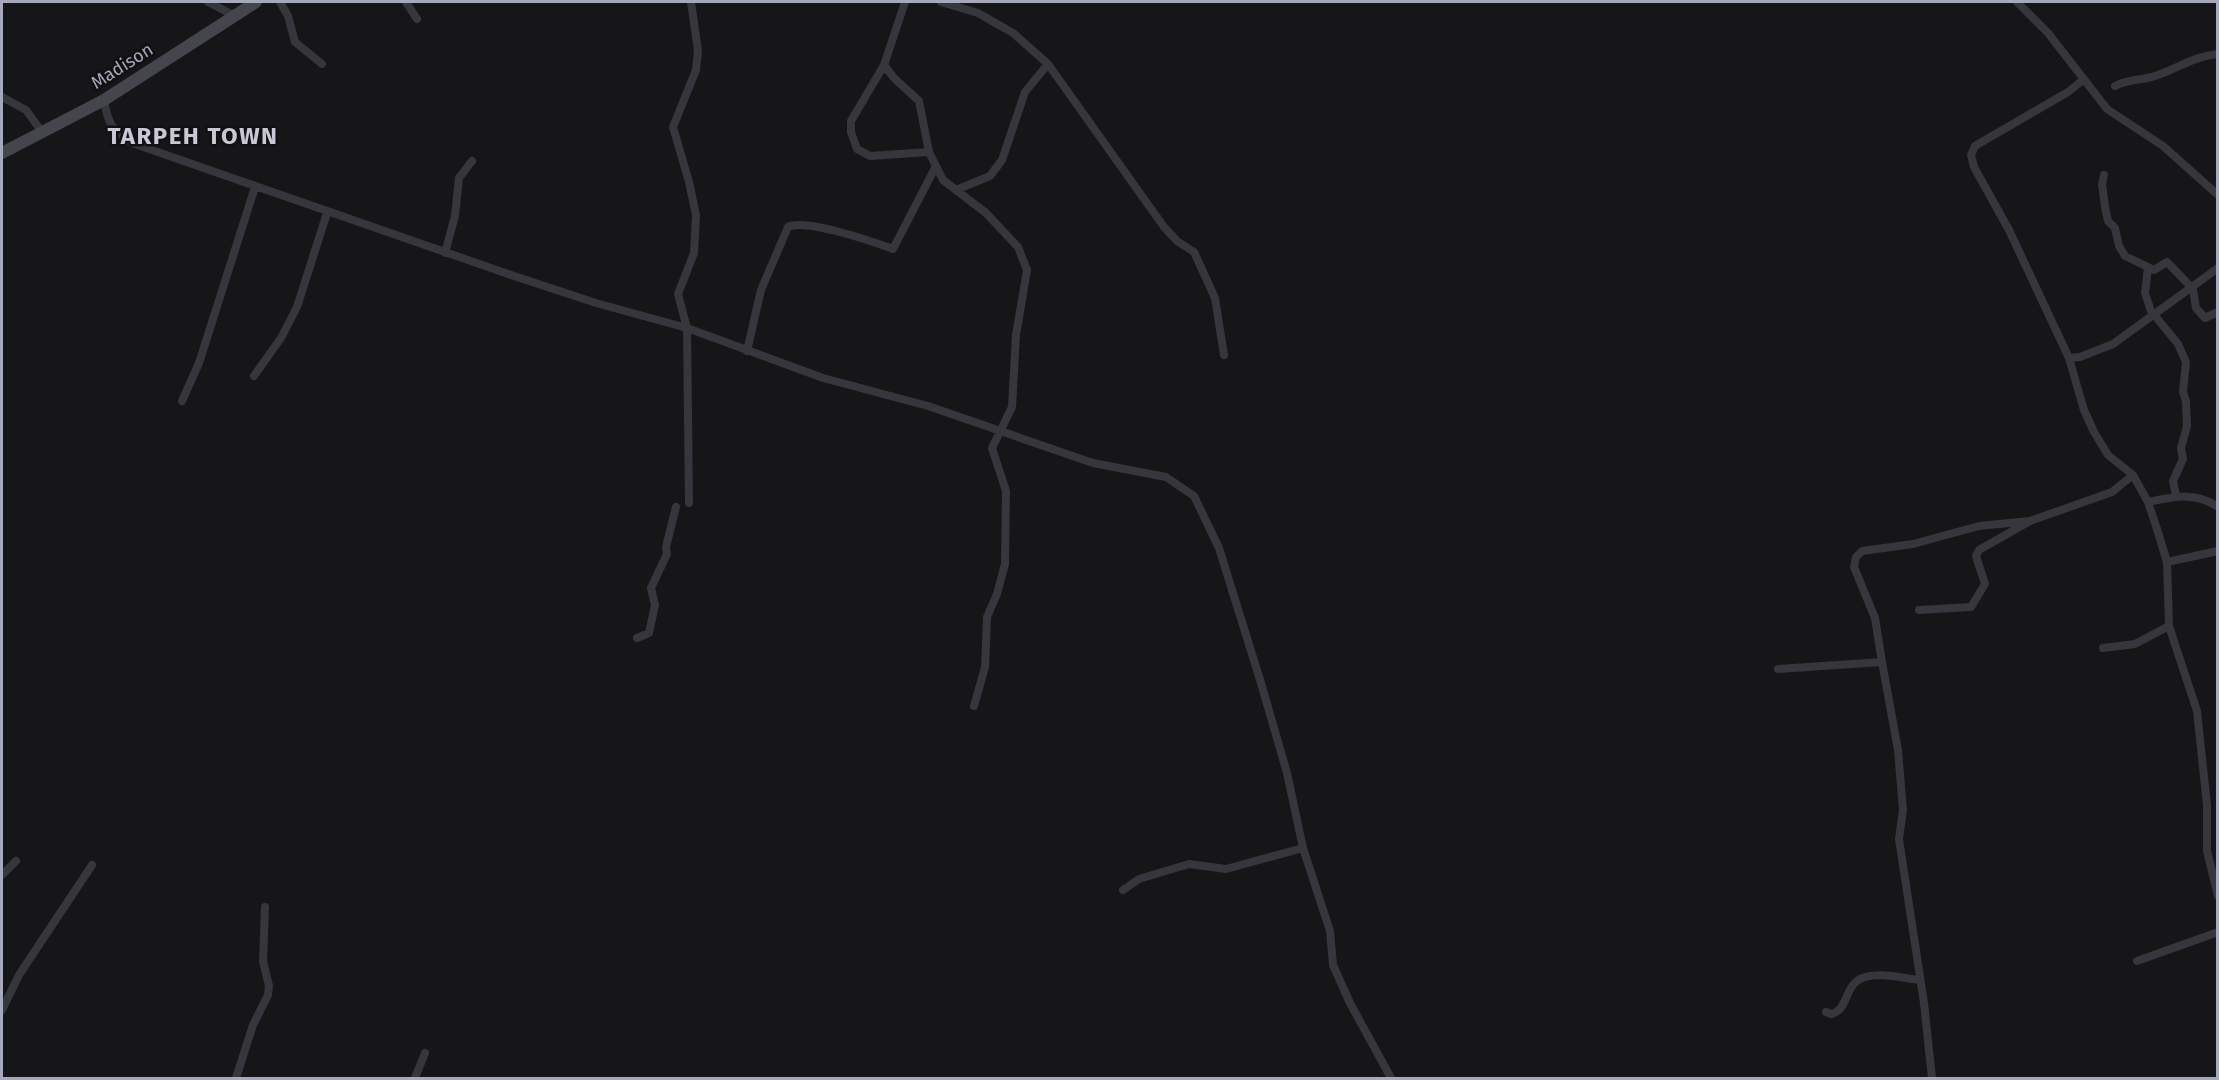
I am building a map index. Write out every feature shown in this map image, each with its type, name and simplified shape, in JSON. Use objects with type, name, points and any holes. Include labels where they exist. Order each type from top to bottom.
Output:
[{"type":"street","points":[[208,2],[233,15]]},
{"type":"street","name":"Madison","points":[[2,153],[104,100],[256,2]]},
{"type":"street","points":[[280,2],[288,16],[295,42],[322,64]]},
{"type":"street","points":[[406,2],[417,20]]},
{"type":"street","points":[[689,503],[687,328],[678,294],[694,253],[696,215],[690,182],[673,127],[696,70],[698,51],[692,2]]},
{"type":"street","points":[[905,2],[884,65],[851,121],[851,132],[857,149],[870,156],[929,152]]},
{"type":"street","points":[[941,2],[978,13],[1013,33],[1048,64],[1164,227],[1177,241],[1194,252],[1215,298],[1224,355]]},
{"type":"street","points":[[2017,2],[2048,33],[2107,109],[2163,147],[2217,195]]},
{"type":"street","points":[[2115,86],[2128,79],[2154,77],[2202,56],[2217,54]]},
{"type":"street","points":[[956,190],[990,176],[1002,160],[1025,92],[1048,64]]},
{"type":"street","points":[[884,65],[894,78],[919,101],[929,152],[943,180],[986,213],[1018,247],[1027,270],[1016,335],[1012,407],[992,448],[1006,491],[1005,564],[998,594],[987,617],[984,667],[974,706]]},
{"type":"street","points":[[2083,80],[2068,92],[1975,146],[1971,155],[1974,167],[2014,240],[2069,358],[2084,410],[2100,444],[2108,455],[2133,475],[2148,502],[2167,562],[2169,626],[2197,711],[2207,805],[2207,851],[2217,896]]},
{"type":"street","points":[[2,97],[26,110],[42,132]]},
{"type":"street","points":[[104,100],[107,119],[113,130],[132,143],[445,253],[596,303],[687,328],[823,378],[928,406],[1093,463],[1166,477],[1194,495],[1219,548],[1262,683],[1287,773],[1303,848],[1330,931],[1333,965],[1350,1003],[1391,1078]]},
{"type":"street","points":[[445,253],[455,216],[459,178],[472,161]]},
{"type":"street","points":[[747,351],[760,290],[788,227],[799,224],[893,249],[936,166]]},
{"type":"street","points":[[2104,175],[2102,184],[2108,221],[2115,228],[2119,246],[2125,256],[2154,270],[2166,262],[2193,289],[2196,308],[2205,318],[2217,312]]},
{"type":"street","points":[[182,401],[199,363],[255,187]]},
{"type":"street","points":[[254,376],[281,338],[297,308],[327,213]]},
{"type":"street","points":[[2148,268],[2145,293],[2153,314],[2178,344],[2186,362],[2183,392],[2186,401],[2187,426],[2181,448],[2183,459],[2173,481],[2176,496]]},
{"type":"street","points":[[2069,358],[2086,355],[2113,344],[2153,314],[2193,289],[2217,268]]},
{"type":"street","points":[[1919,610],[1971,607],[1985,584],[1976,556],[1979,550],[2030,521],[2112,492],[2133,475]]},
{"type":"street","points":[[2148,502],[2176,496],[2206,498],[2217,507]]},
{"type":"street","points":[[637,638],[650,633],[653,624],[655,605],[651,588],[667,554],[666,547],[676,507]]},
{"type":"street","points":[[1932,1078],[1899,839],[1903,810],[1898,750],[1875,618],[1854,567],[1856,557],[1862,551],[1913,544],[1979,526],[2030,521]]},
{"type":"street","points":[[2167,562],[2217,551]]},
{"type":"street","points":[[2103,648],[2135,644],[2169,626]]},
{"type":"street","points":[[1778,669],[1882,662]]},
{"type":"street","points":[[1123,890],[1138,879],[1189,864],[1226,869],[1303,848]]},
{"type":"street","points":[[2,875],[16,861]]},
{"type":"street","points":[[2,1010],[19,975],[93,865]]},
{"type":"street","points":[[236,1078],[253,1025],[268,995],[269,986],[263,961],[265,908]]},
{"type":"street","points":[[2137,961],[2217,932]]},
{"type":"street","points":[[1826,1012],[1831,1014],[1839,1011],[1851,987],[1861,979],[1898,977],[1919,980]]},
{"type":"street","points":[[415,1078],[424,1053]]},
{"type":"district","name":"TARPEH TOWN","points":[[193,136]]}]
